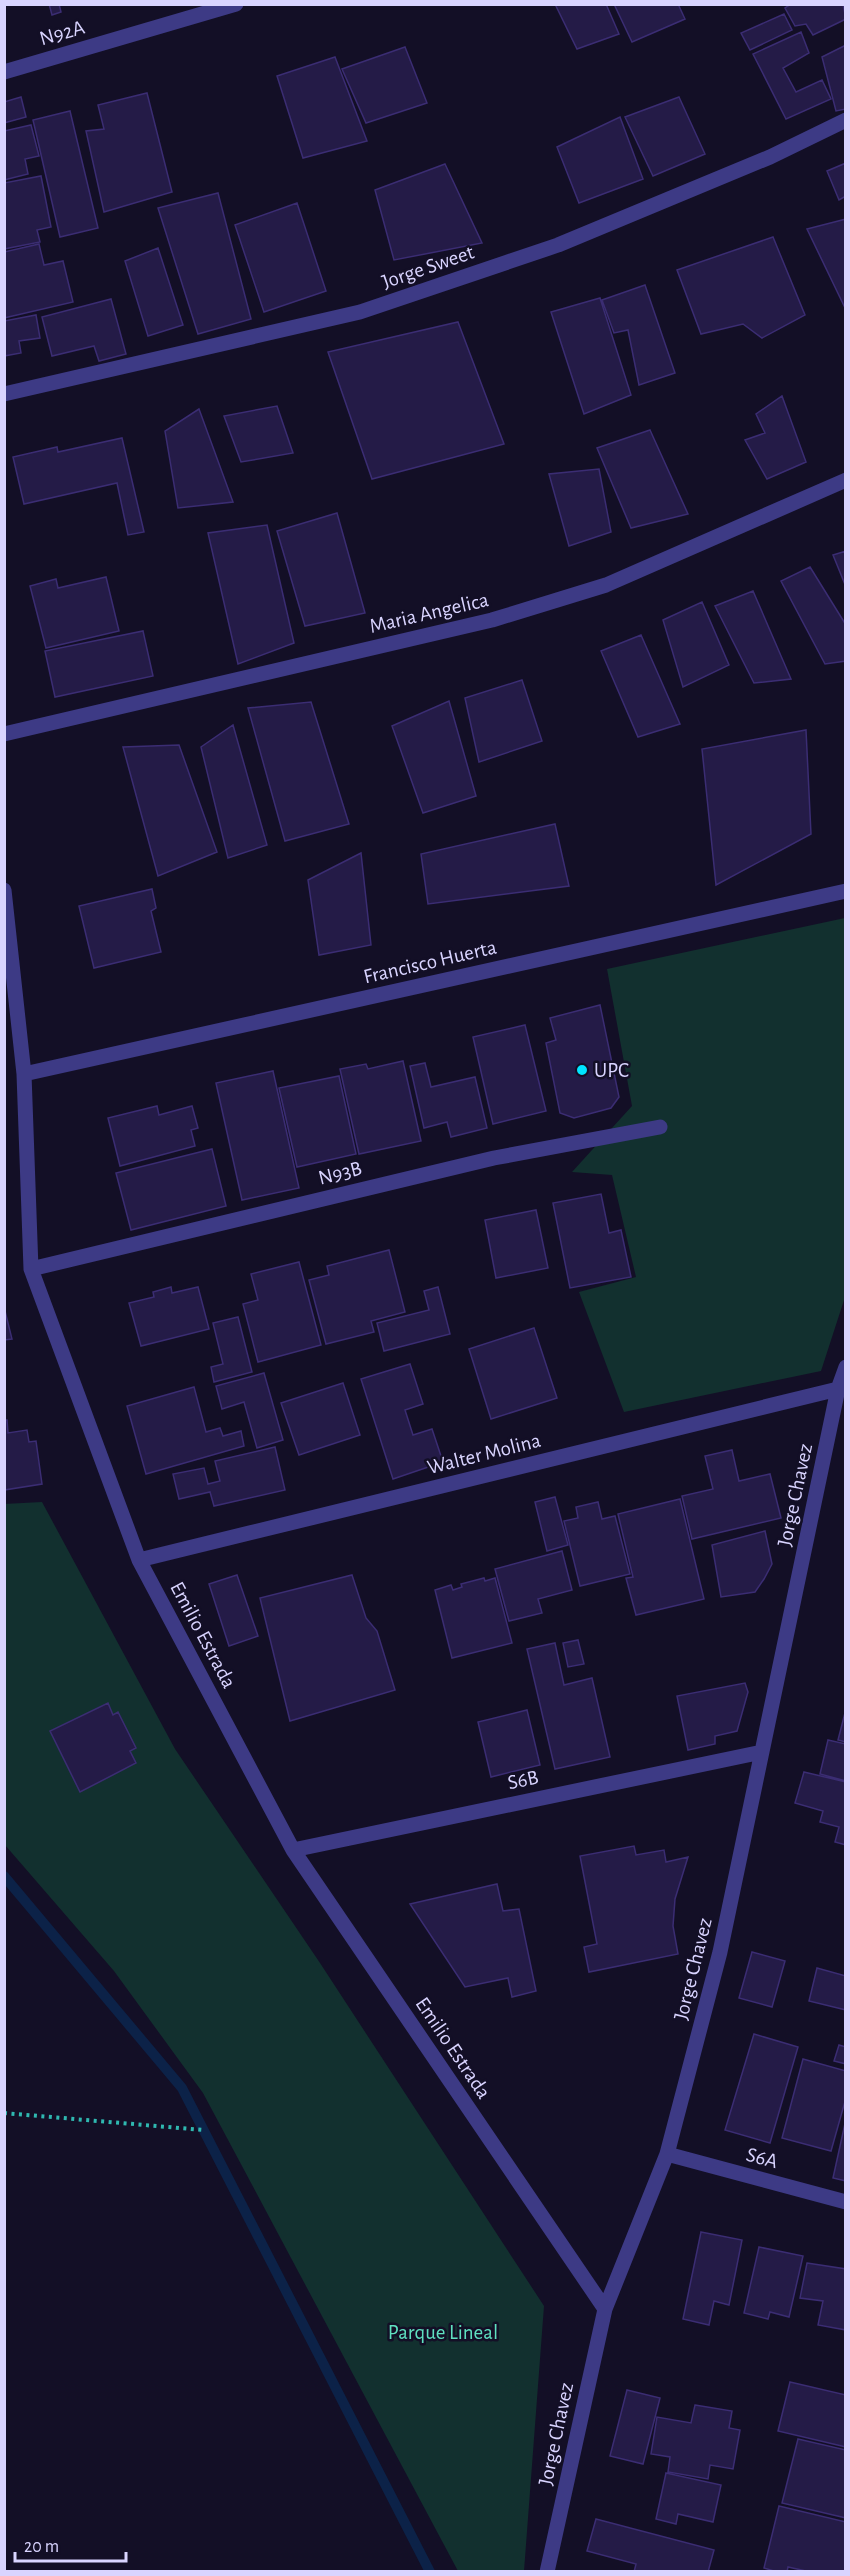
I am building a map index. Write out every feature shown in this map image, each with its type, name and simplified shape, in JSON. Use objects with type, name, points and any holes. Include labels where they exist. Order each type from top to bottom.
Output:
[{"type":"street","name":"N92A","points":[[4,72],[236,4]]},
{"type":"street","name":"Jorge Sweet","points":[[4,394],[360,312],[558,245],[770,158],[846,120]]},
{"type":"street","name":"Maria Angelica","points":[[4,734],[492,620],[606,585],[846,480]]},
{"type":"street","name":"Emilio Estrada","points":[[4,890],[24,1074],[31,1269],[139,1560],[293,1850],[605,2309]]},
{"type":"street","name":"Francisco Huerta","points":[[24,1074],[846,891]]},
{"type":"street","name":"N93B","points":[[31,1269],[494,1158],[660,1127]]},
{"type":"street","name":"Jorge Chavez","points":[[547,2571],[605,2309],[668,2154],[720,1952],[838,1389],[846,1366]]},
{"type":"street","name":"Walter Molina","points":[[139,1560],[838,1389]]},
{"type":"street","name":"S6B","points":[[293,1850],[762,1752]]},
{"type":"street","name":"S6A","points":[[668,2154],[846,2202]]},
{"type":"path","points":[[4,2113],[203,2130]]},
{"type":"green space","points":[[845,918],[845,1297],[821,1371],[624,1412],[579,1292],[636,1277],[612,1175],[572,1172],[632,1106],[607,969]]},
{"type":"green space","name":"Parque Lineal","points":[[42,1502],[175,1749],[320,1963],[544,2306],[524,2571],[458,2571],[203,2093],[114,1971],[5,1845],[4,1504]]},
{"type":"building","points":[[49,4],[59,4],[61,12],[52,15]]},
{"type":"building","points":[[555,4],[606,4],[619,34],[577,49]]},
{"type":"building","points":[[614,4],[678,4],[685,19],[632,42]]},
{"type":"building","points":[[791,4],[843,4],[846,19],[813,35],[806,24],[795,26],[785,8]]},
{"type":"building","points":[[784,14],[792,30],[750,50],[741,33]]},
{"type":"building","points":[[801,32],[809,53],[783,68],[796,92],[822,80],[831,99],[786,119],[753,54]]},
{"type":"building","points":[[846,45],[846,109],[836,111],[822,57]]},
{"type":"building","points":[[405,47],[427,103],[366,123],[342,69]]},
{"type":"building","points":[[335,57],[367,141],[303,158],[277,76]]},
{"type":"building","points":[[147,93],[172,192],[104,212],[86,131],[104,129],[98,105]]},
{"type":"building","points":[[21,97],[26,117],[4,123],[4,102]]},
{"type":"building","points":[[679,97],[705,154],[653,176],[625,117]]},
{"type":"building","points":[[70,111],[98,228],[60,237],[33,120]]},
{"type":"building","points":[[620,117],[643,179],[579,203],[557,147]]},
{"type":"building","points":[[31,125],[39,156],[25,159],[28,174],[4,180],[4,131]]},
{"type":"building","points":[[846,163],[846,196],[839,200],[827,171]]},
{"type":"building","points":[[445,164],[482,243],[394,260],[375,190]]},
{"type":"building","points":[[41,176],[51,227],[37,230],[40,242],[4,249],[4,183]]},
{"type":"building","points":[[218,193],[251,319],[198,334],[158,208]]},
{"type":"building","points":[[297,203],[326,291],[264,312],[235,225]]},
{"type":"building","points":[[846,219],[846,310],[807,229]]},
{"type":"building","points":[[773,237],[805,315],[762,338],[743,324],[701,334],[677,270]]},
{"type":"building","points":[[39,244],[44,265],[63,261],[73,302],[4,318],[4,252]]},
{"type":"building","points":[[158,248],[183,325],[148,336],[125,261]]},
{"type":"building","points":[[645,285],[675,373],[639,385],[628,330],[614,333],[602,300]]},
{"type":"building","points":[[600,298],[631,395],[584,414],[551,312]]},
{"type":"building","points":[[111,299],[126,354],[99,361],[94,346],[52,356],[42,317]]},
{"type":"building","points":[[36,315],[40,338],[19,341],[21,353],[4,356],[4,321]]},
{"type":"building","points":[[458,322],[504,444],[372,479],[328,352]]},
{"type":"building","points":[[782,396],[806,462],[767,479],[745,440],[765,433],[756,414]]},
{"type":"building","points":[[277,406],[293,453],[241,462],[224,416]]},
{"type":"building","points":[[199,409],[233,502],[178,508],[165,431]]},
{"type":"building","points":[[650,430],[688,514],[631,528],[597,448]]},
{"type":"building","points":[[122,438],[144,532],[128,535],[117,483],[24,504],[13,457],[57,447],[58,452]]},
{"type":"building","points":[[599,469],[611,532],[569,546],[549,474]]},
{"type":"building","points":[[337,513],[365,613],[305,626],[277,531]]},
{"type":"building","points":[[267,525],[294,643],[238,664],[208,533]]},
{"type":"building","points":[[846,551],[846,587],[833,555]]},
{"type":"building","points":[[810,567],[846,625],[846,661],[825,664],[781,581]]},
{"type":"building","points":[[106,577],[119,631],[46,648],[30,586],[56,579],[58,588]]},
{"type":"building","points":[[753,591],[791,679],[754,683],[715,606]]},
{"type":"building","points":[[702,602],[729,665],[683,687],[663,620]]},
{"type":"building","points":[[143,631],[153,676],[55,697],[45,651]]},
{"type":"building","points":[[641,635],[680,724],[638,737],[601,651]]},
{"type":"building","points":[[522,680],[542,741],[479,762],[465,698]]},
{"type":"building","points":[[449,701],[476,796],[423,813],[392,726]]},
{"type":"building","points":[[311,702],[349,824],[285,841],[248,708]]},
{"type":"building","points":[[233,725],[267,845],[228,858],[201,747]]},
{"type":"building","points":[[806,730],[811,834],[716,885],[702,749]]},
{"type":"building","points":[[179,745],[217,852],[158,876],[123,747]]},
{"type":"building","points":[[555,824],[569,886],[428,904],[421,854]]},
{"type":"building","points":[[361,853],[371,945],[319,955],[308,880]]},
{"type":"building","points":[[152,889],[156,908],[151,911],[161,952],[94,968],[79,906]]},
{"type":"building","name":"UPC","points":[[600,1005],[619,1097],[611,1108],[574,1118],[560,1113],[546,1043],[556,1040],[550,1018]]},
{"type":"building","points":[[525,1025],[546,1111],[493,1124],[473,1037]]},
{"type":"building","points":[[403,1061],[421,1141],[359,1154],[340,1069],[366,1064],[368,1069]]},
{"type":"building","points":[[425,1063],[431,1087],[475,1077],[487,1128],[451,1137],[447,1122],[424,1128],[410,1066]]},
{"type":"building","points":[[273,1071],[299,1188],[242,1200],[216,1083]]},
{"type":"building","points":[[339,1076],[356,1154],[297,1167],[279,1088]]},
{"type":"building","points":[[157,1106],[159,1115],[192,1106],[198,1128],[191,1130],[195,1146],[120,1166],[108,1118]]},
{"type":"building","points":[[212,1149],[226,1206],[131,1230],[116,1173]]},
{"type":"building","points":[[601,1194],[609,1233],[621,1230],[631,1277],[570,1288],[553,1203]]},
{"type":"building","points":[[536,1210],[548,1268],[496,1278],[485,1220]]},
{"type":"building","points":[[389,1250],[405,1312],[371,1321],[374,1332],[326,1344],[309,1280],[329,1275],[327,1266]]},
{"type":"building","points":[[299,1262],[321,1345],[258,1362],[243,1304],[258,1300],[251,1274]]},
{"type":"building","points":[[171,1287],[172,1293],[198,1287],[209,1329],[141,1346],[129,1303],[154,1297],[153,1292]]},
{"type":"building","points":[[438,1287],[450,1334],[384,1351],[377,1323],[429,1310],[424,1291]]},
{"type":"building","points":[[4,1307],[12,1339],[4,1340]]},
{"type":"building","points":[[238,1317],[252,1372],[214,1382],[211,1367],[223,1364],[213,1323]]},
{"type":"building","points":[[534,1328],[557,1398],[491,1419],[469,1349]]},
{"type":"building","points":[[410,1364],[423,1404],[405,1410],[413,1435],[432,1429],[443,1462],[393,1479],[361,1379]]},
{"type":"building","points":[[264,1373],[283,1440],[257,1448],[244,1402],[222,1409],[216,1386]]},
{"type":"building","points":[[343,1383],[360,1435],[299,1455],[281,1403]]},
{"type":"building","points":[[194,1387],[206,1432],[220,1428],[223,1436],[241,1431],[244,1446],[146,1474],[127,1406]]},
{"type":"building","points":[[4,1420],[7,1420],[8,1433],[27,1430],[29,1442],[36,1441],[42,1484],[4,1490]]},
{"type":"building","points":[[275,1447],[285,1490],[214,1506],[210,1492],[179,1499],[173,1474],[204,1468],[208,1484],[220,1481],[215,1461]]},
{"type":"building","points":[[732,1450],[739,1481],[770,1474],[781,1518],[692,1539],[682,1496],[713,1489],[705,1456]]},
{"type":"building","points":[[555,1497],[568,1545],[547,1551],[535,1502]]},
{"type":"building","points":[[680,1499],[704,1599],[636,1615],[626,1578],[633,1577],[618,1514]]},
{"type":"building","points":[[598,1502],[602,1519],[615,1516],[630,1574],[580,1586],[564,1521],[578,1518],[576,1507]]},
{"type":"building","points":[[765,1531],[772,1564],[764,1579],[755,1592],[721,1597],[712,1545]]},
{"type":"building","points":[[562,1551],[572,1590],[538,1599],[542,1613],[509,1621],[495,1569]]},
{"type":"building","points":[[237,1575],[258,1636],[229,1646],[209,1584]]},
{"type":"building","points":[[352,1575],[366,1618],[377,1631],[395,1690],[290,1721],[260,1598]]},
{"type":"building","points":[[484,1578],[485,1581],[495,1578],[512,1643],[452,1658],[435,1590],[451,1585],[453,1590],[462,1587],[461,1584]]},
{"type":"building","points":[[578,1640],[584,1664],[568,1667],[563,1643]]},
{"type":"building","points":[[555,1643],[564,1685],[592,1678],[610,1757],[555,1769],[527,1649]]},
{"type":"building","points":[[745,1683],[748,1692],[737,1731],[715,1736],[715,1744],[688,1750],[677,1696]]},
{"type":"building","points":[[108,1703],[113,1715],[118,1712],[136,1748],[130,1751],[136,1763],[80,1792],[50,1731]]},
{"type":"building","points":[[846,1709],[846,1742],[838,1740]]},
{"type":"building","points":[[527,1710],[540,1765],[491,1777],[478,1722]]},
{"type":"building","points":[[828,1740],[846,1744],[846,1781],[820,1774]]},
{"type":"building","points":[[804,1772],[846,1782],[846,1845],[835,1842],[839,1827],[820,1822],[823,1811],[795,1803]]},
{"type":"building","points":[[634,1846],[636,1855],[664,1850],[666,1862],[688,1857],[675,1899],[673,1926],[678,1954],[589,1972],[584,1947],[597,1944],[580,1856]]},
{"type":"building","points":[[497,1884],[503,1911],[519,1909],[536,1991],[512,1997],[508,1978],[465,1987],[410,1904]]},
{"type":"building","points":[[752,1952],[785,1961],[772,2007],[739,1998]]},
{"type":"building","points":[[817,1968],[846,1976],[846,2010],[809,2001]]},
{"type":"building","points":[[754,2034],[798,2047],[770,2143],[725,2130]]},
{"type":"building","points":[[839,2045],[846,2047],[846,2064],[834,2061]]},
{"type":"building","points":[[803,2059],[846,2071],[846,2098],[831,2151],[782,2138]]},
{"type":"building","points":[[846,2119],[846,2181],[833,2178]]},
{"type":"building","points":[[701,2232],[742,2240],[729,2305],[714,2301],[709,2325],[683,2319]]},
{"type":"building","points":[[759,2247],[803,2256],[789,2317],[770,2312],[768,2319],[744,2313]]},
{"type":"building","points":[[807,2263],[846,2269],[846,2330],[818,2325],[823,2301],[800,2298]]},
{"type":"building","points":[[790,2382],[846,2395],[846,2447],[778,2431]]},
{"type":"building","points":[[627,2390],[660,2398],[643,2464],[610,2456]]},
{"type":"building","points":[[695,2405],[732,2411],[729,2428],[740,2430],[733,2469],[710,2465],[708,2479],[668,2472],[670,2457],[651,2454],[657,2417],[691,2423]]},
{"type":"building","points":[[798,2439],[846,2450],[846,2518],[782,2503]]},
{"type":"building","points":[[666,2473],[721,2485],[713,2522],[678,2514],[676,2524],[656,2519]]},
{"type":"building","points":[[779,2506],[846,2522],[846,2572],[810,2572],[788,2567],[787,2572],[777,2572],[764,2568]]},
{"type":"building","points":[[596,2519],[714,2550],[708,2572],[634,2572],[636,2564],[587,2551]]},
{"type":"waterway","points":[[4,1876],[182,2088],[430,2572]]},
{"type":"place","name":"UPC","points":[[582,1070]]}]
